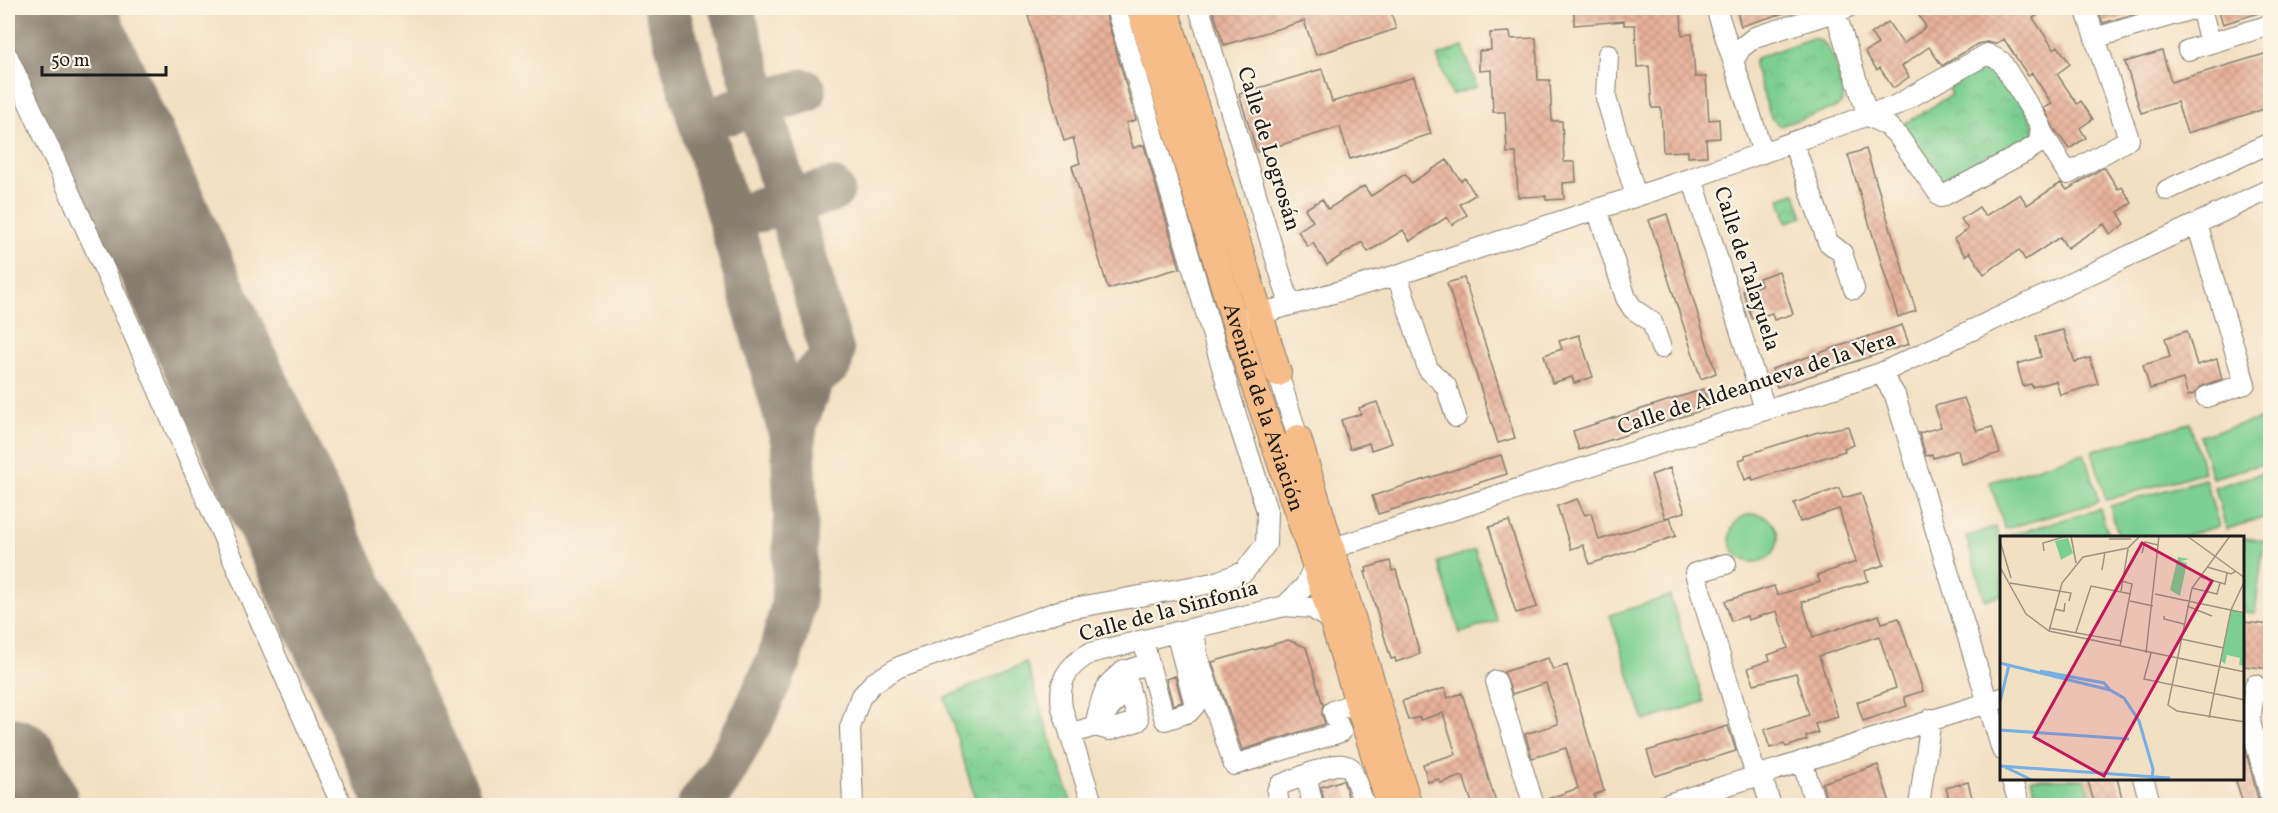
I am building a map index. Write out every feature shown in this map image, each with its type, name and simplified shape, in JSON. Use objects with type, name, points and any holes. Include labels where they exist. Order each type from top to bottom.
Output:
[{"type":"main road","name":"Avenida de la Aviación","points":[[1140,8],[1234,321],[1322,556],[1409,806]]},
{"type":"main road","name":"Avenida de la Aviación","points":[[1165,8],[1278,373]]},
{"type":"main road","name":"Avenida de la Aviación","points":[[1298,438],[1333,622],[1390,806]]},
{"type":"street","points":[[854,806],[850,728],[860,698],[873,683],[899,667],[1062,610],[1213,583],[1244,572],[1256,561],[1266,544],[1267,511],[1240,428],[1116,8]]},
{"type":"street","name":"Calle de Logrosán","points":[[1199,8],[1290,305]]},
{"type":"street","points":[[1716,8],[1763,153]]},
{"type":"street","points":[[1234,321],[1397,275],[1692,178],[1871,116],[1893,107],[1986,54],[2001,61],[2039,120],[2042,132],[2068,174],[2129,139],[2085,8]]},
{"type":"street","points":[[2095,38],[2196,8]]},
{"type":"street","points":[[2201,8],[2211,43]]},
{"type":"street","points":[[1733,61],[1741,48],[1755,37],[1841,9],[1865,107],[1871,116],[1888,126],[1898,136],[1941,197],[2027,151],[2039,142],[2042,132]]},
{"type":"street","points":[[2188,50],[2271,25]]},
{"type":"street","points":[[1608,54],[1606,98],[1636,196]]},
{"type":"street","points":[[8,57],[127,319],[342,806]]},
{"type":"street","points":[[1871,116],[1905,116],[1946,89]]},
{"type":"street","points":[[1871,116],[1897,130],[1940,189],[1951,185],[1989,162]]},
{"type":"street","points":[[1793,142],[1828,242],[1842,253],[1854,289]]},
{"type":"street","points":[[2167,190],[2271,143]]},
{"type":"street","name":"Calle de Talayuela","points":[[1692,178],[1765,408]]},
{"type":"street","name":"Calle de Aldeanueva de la Vera","points":[[1322,556],[1765,408],[1881,374],[2271,189]]},
{"type":"street","points":[[1597,209],[1626,298],[1633,309],[1652,322],[1661,348]]},
{"type":"street","points":[[2198,224],[2245,384],[2206,397]]},
{"type":"street","points":[[1397,275],[1428,369],[1446,386],[1456,417]]},
{"type":"street","name":"Avenida de la Aviación","points":[[1278,373],[1298,438]]},
{"type":"street","points":[[1881,374],[1895,395],[1994,700],[2000,738]]},
{"type":"street","name":"Calle de la Sinfonía","points":[[1285,606],[1305,586],[1322,556]]},
{"type":"street","points":[[1726,564],[1695,573],[1771,806]]},
{"type":"street","name":"Calle de la Sinfonía","points":[[1093,806],[1062,708],[1060,691],[1063,676],[1075,662],[1090,653],[1285,606],[1312,608],[1333,622]]},
{"type":"street","points":[[1143,640],[1165,720],[1189,712],[1196,705],[1191,689],[1185,630]]},
{"type":"street","points":[[1185,630],[1197,654],[1234,765],[1341,732],[1334,711],[1358,702]]},
{"type":"street","points":[[1095,726],[1101,698],[1112,679],[1126,678],[1149,664]]},
{"type":"street","points":[[1070,734],[1095,726],[1110,730],[1138,721],[1126,678]]},
{"type":"street","points":[[1496,681],[1534,806]]},
{"type":"street","points":[[2256,685],[2250,722],[2271,795]]},
{"type":"street","points":[[1159,699],[1191,689]]},
{"type":"street","points":[[1662,806],[1994,700]]},
{"type":"street","points":[[1919,806],[1931,719]]},
{"type":"street","points":[[1802,761],[1816,806]]},
{"type":"street","points":[[1279,806],[1277,791],[1280,785],[1340,764],[1352,768],[1365,806]]},
{"type":"street","points":[[1313,806],[1306,783],[1315,771]]},
{"type":"street","points":[[2012,780],[2020,806]]},
{"type":"street","points":[[2144,780],[2151,806]]},
{"type":"green space","points":[[1812,38],[1820,40],[1831,52],[1843,101],[1837,107],[1780,126],[1771,118],[1754,65],[1756,58]]},
{"type":"green space","points":[[1463,47],[1477,87],[1451,95],[1437,56]]},
{"type":"green space","points":[[1985,59],[1996,63],[2034,124],[2034,139],[1996,162],[1991,153],[1939,184],[1904,124],[1951,95],[1946,85]]},
{"type":"green space","points":[[1795,193],[1803,217],[1787,222],[1780,198]]},
{"type":"green space","points":[[2270,416],[2270,462],[2212,478],[2200,436]]},
{"type":"green space","points":[[2190,423],[2204,472],[2106,500],[2092,451]]},
{"type":"green space","points":[[2084,453],[2099,502],[2005,529],[1990,482]]},
{"type":"green space","points":[[2270,471],[2270,516],[2226,529],[2215,487]]},
{"type":"green space","points":[[2205,479],[2219,526],[2184,536],[2119,536],[2110,506]]},
{"type":"green space","points":[[2100,509],[2109,536],[2006,536]]},
{"type":"green space","points":[[1754,514],[1771,521],[1778,538],[1771,555],[1754,562],[1737,555],[1730,538],[1737,521]]},
{"type":"green space","points":[[1996,527],[2000,540],[2000,596],[1985,600],[1966,537]]},
{"type":"green space","points":[[2245,538],[2264,541],[2255,613],[2245,612]]},
{"type":"green space","points":[[1475,550],[1497,621],[1460,633],[1438,562]]},
{"type":"green space","points":[[1670,596],[1704,702],[1644,721],[1610,615]]},
{"type":"green space","points":[[1026,662],[1072,805],[977,805],[945,698]]},
{"type":"green space","points":[[2031,780],[2085,780],[2094,805],[2039,805]]},
{"type":"building","points":[[1054,8],[1104,8],[1136,120],[1126,123],[1133,148],[1144,145],[1180,268],[1108,289],[1072,166],[1080,163],[1073,138],[1064,141],[1028,15]]},
{"type":"building","points":[[1212,8],[1248,8],[1250,12],[1263,8],[1390,8],[1396,29],[1316,55],[1304,21],[1224,45]]},
{"type":"building","points":[[1574,8],[1681,8],[1682,35],[1692,34],[1695,77],[1706,77],[1709,120],[1719,119],[1720,138],[1706,139],[1707,156],[1688,157],[1688,151],[1663,152],[1661,108],[1652,108],[1649,66],[1637,67],[1635,25],[1624,25],[1624,21],[1574,25]]},
{"type":"building","points":[[1736,8],[1790,8],[1791,11],[1741,26]]},
{"type":"building","points":[[1927,8],[2050,8],[2033,18],[2054,49],[2058,46],[2070,64],[2057,74],[2077,104],[2081,101],[2093,119],[2080,128],[2086,138],[2069,149],[2053,127],[2044,108],[2052,104],[2032,73],[2028,76],[2004,39],[1995,44],[1987,42],[1977,44],[1942,66],[1929,47],[1902,66],[1909,77],[1893,88],[1880,68],[1877,70],[1865,52],[1878,44],[1871,34],[1888,22],[1903,44],[1926,27],[1918,14]]},
{"type":"building","points":[[2097,8],[2154,8],[2103,23]]},
{"type":"building","points":[[2218,8],[2265,8],[2265,11],[2223,24]]},
{"type":"building","points":[[1510,32],[1511,39],[1536,38],[1538,80],[1550,80],[1552,121],[1562,121],[1564,162],[1575,162],[1576,182],[1563,183],[1564,199],[1546,200],[1546,196],[1518,197],[1516,153],[1507,153],[1505,112],[1493,112],[1491,70],[1479,71],[1479,51],[1491,50],[1490,33]]},
{"type":"building","points":[[2162,51],[2171,82],[2271,52],[2271,107],[2187,133],[2177,102],[2141,113],[2125,62]]},
{"type":"building","points":[[1322,69],[1332,102],[1414,77],[1431,134],[1350,159],[1340,127],[1257,152],[1239,94]]},
{"type":"building","points":[[1866,149],[1916,311],[1898,317],[1848,155]]},
{"type":"building","points":[[1447,160],[1461,181],[1465,178],[1475,195],[1460,204],[1467,215],[1452,225],[1447,217],[1410,241],[1403,230],[1368,252],[1362,242],[1327,265],[1313,243],[1308,247],[1298,231],[1313,221],[1305,209],[1322,199],[1328,209],[1364,186],[1371,196],[1405,174],[1411,183]]},
{"type":"building","points":[[2104,167],[2118,189],[2122,187],[2132,203],[2118,212],[2125,224],[2110,234],[2104,224],[2067,248],[2060,237],[2025,260],[2019,250],[1984,274],[1970,252],[1965,256],[1954,239],[1968,229],[1961,219],[1979,207],[1985,216],[2020,194],[2027,205],[2061,183],[2067,190]]},
{"type":"building","points":[[1667,214],[1716,373],[1701,379],[1649,220]]},
{"type":"building","points":[[1779,271],[1793,314],[1774,320],[1772,313],[1752,319],[1743,291],[1761,285],[1759,278]]},
{"type":"building","points":[[1464,278],[1515,438],[1498,443],[1447,283]]},
{"type":"building","points":[[1902,325],[1909,344],[1777,387],[1772,369]]},
{"type":"building","points":[[2063,330],[2075,362],[2090,358],[2098,384],[2060,395],[2056,381],[2032,387],[2031,384],[2023,386],[2017,364],[2041,357],[2036,337]]},
{"type":"building","points":[[2187,331],[2197,365],[2217,359],[2222,379],[2202,386],[2194,394],[2188,396],[2183,379],[2150,389],[2143,365],[2170,357],[2165,338]]},
{"type":"building","points":[[1579,335],[1593,377],[1574,383],[1572,377],[1552,383],[1544,355],[1562,349],[1559,341]]},
{"type":"building","points":[[1704,389],[1709,408],[1579,450],[1573,431]]},
{"type":"building","points":[[1964,398],[1977,431],[1992,427],[2000,453],[1961,464],[1958,450],[1933,458],[1932,454],[1926,456],[1919,433],[1941,427],[1935,406]]},
{"type":"building","points":[[1377,402],[1392,443],[1371,450],[1369,443],[1350,449],[1341,420],[1361,414],[1359,408]]},
{"type":"building","points":[[1848,426],[1854,445],[1844,448],[1845,451],[1753,480],[1752,477],[1745,480],[1739,460],[1745,458],[1745,455],[1818,432]]},
{"type":"building","points":[[1501,455],[1507,474],[1378,514],[1372,496]]},
{"type":"building","points":[[1670,468],[1685,512],[1665,518],[1651,475]]},
{"type":"building","points":[[1839,488],[1843,498],[1861,493],[1884,565],[1865,571],[1868,581],[1802,602],[1813,637],[1879,615],[1882,623],[1899,618],[1923,691],[1904,697],[1907,706],[1863,721],[1857,702],[1896,688],[1879,636],[1819,656],[1838,717],[1815,724],[1818,733],[1806,736],[1807,740],[1786,747],[1784,744],[1770,748],[1764,730],[1809,715],[1796,673],[1754,684],[1748,668],[1770,660],[1768,655],[1788,648],[1777,611],[1748,620],[1747,616],[1731,621],[1725,601],[1774,586],[1777,595],[1820,582],[1817,575],[1856,562],[1839,509],[1800,522],[1794,503]]},
{"type":"building","points":[[1577,499],[1585,515],[1591,513],[1599,540],[1670,517],[1676,536],[1590,564],[1583,545],[1571,549],[1557,506]]},
{"type":"building","points":[[1509,521],[1537,607],[1516,613],[1489,527]]},
{"type":"building","points":[[1390,561],[1392,571],[1396,570],[1420,654],[1396,662],[1395,658],[1391,659],[1365,572],[1367,572],[1366,568]]},
{"type":"building","points":[[2245,622],[2271,625],[2271,669],[2245,666]]},
{"type":"building","points":[[1288,640],[1306,647],[1323,705],[1322,715],[1325,724],[1242,750],[1212,662]]},
{"type":"building","points":[[1548,658],[1553,670],[1567,665],[1604,791],[1594,795],[1596,806],[1546,806],[1545,800],[1578,788],[1566,748],[1532,758],[1525,734],[1558,724],[1546,683],[1512,694],[1504,672]]},
{"type":"building","points":[[1175,676],[1182,702],[1173,705],[1166,679]]},
{"type":"building","points":[[1445,688],[1448,698],[1462,693],[1497,806],[1473,806],[1463,776],[1440,783],[1439,779],[1428,782],[1423,764],[1456,754],[1443,713],[1420,720],[1420,717],[1408,720],[1402,701]]},
{"type":"building","points":[[1728,726],[1736,751],[1655,776],[1647,751]]},
{"type":"building","points":[[2245,748],[2258,798],[2265,806],[2244,806],[2236,780],[2245,780]]},
{"type":"building","points":[[1878,765],[1891,806],[1828,806],[1822,783]]},
{"type":"building","points":[[1343,780],[1351,806],[1325,806],[1321,787]]},
{"type":"building","points":[[2088,780],[2118,780],[2124,806],[2095,806]]},
{"type":"building","points":[[1968,782],[1974,806],[1951,806],[1946,788]]},
{"type":"taxiway","points":[[666,8],[730,219],[793,441]]},
{"type":"taxiway","points":[[699,806],[720,777],[754,715],[779,660],[793,605],[796,521],[793,441],[796,421],[812,378],[830,363],[832,352],[731,8]]},
{"type":"taxiway","points":[[731,112],[804,91]]},
{"type":"taxiway","points":[[759,210],[832,190]]},
{"type":"runway","points":[[56,8],[426,806]]},
{"type":"runway","points":[[8,773],[23,806]]}]
